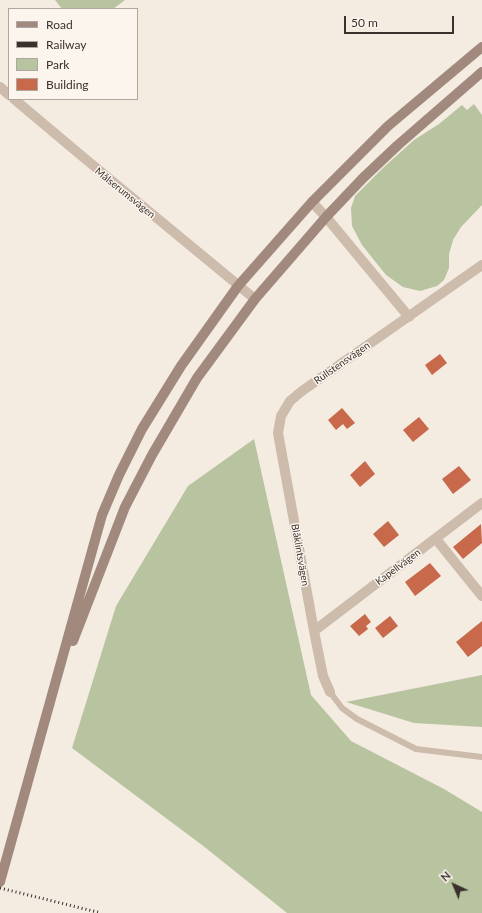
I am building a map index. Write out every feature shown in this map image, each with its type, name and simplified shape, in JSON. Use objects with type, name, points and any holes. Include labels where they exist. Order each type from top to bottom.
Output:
[{"type":"main road","points":[[0,882],[102,515],[119,475],[142,429],[181,366],[238,286],[312,202],[388,126],[482,47]]},
{"type":"main road","points":[[53,693],[125,507],[152,455],[198,378],[255,299],[326,217],[363,178],[398,145],[482,72]]},
{"type":"street","points":[[0,87],[8,94]]},
{"type":"street","name":"Målserumsvägen","points":[[15,100],[255,299]]},
{"type":"street","points":[[312,202],[409,317]]},
{"type":"street","name":"Rullstensvägen","points":[[281,416],[290,401],[302,391],[409,317],[479,271]]},
{"type":"street","name":"Blåklintsvägen","points":[[281,416],[278,433],[323,676],[330,692]]},
{"type":"street","name":"Kapellvägen","points":[[314,631],[482,503]]},
{"type":"street","points":[[436,539],[482,596]]},
{"type":"lane","points":[[330,692],[342,708],[358,719],[416,749],[482,758]]},
{"type":"green space","points":[[55,0],[125,0],[114,8],[61,8]]},
{"type":"green space","points":[[474,104],[482,115],[482,205],[461,227],[453,240],[449,254],[449,268],[444,280],[437,286],[420,291],[403,287],[386,275],[362,245],[352,226],[351,208],[355,196],[414,140],[439,124],[462,105],[467,110]]},
{"type":"green space","points":[[254,439],[311,695],[351,741],[444,789],[482,812],[482,913],[287,913],[202,845],[72,748],[116,606],[188,486]]},
{"type":"green space","points":[[482,675],[482,727],[414,723],[346,702]]},
{"type":"building","points":[[440,354],[447,363],[432,375],[425,365]]},
{"type":"building","points":[[342,408],[355,423],[347,429],[343,424],[336,430],[328,420]]},
{"type":"building","points":[[419,417],[429,429],[413,442],[403,430]]},
{"type":"building","points":[[365,461],[375,474],[360,487],[350,475]]},
{"type":"building","points":[[459,466],[471,480],[453,494],[442,479]]},
{"type":"building","points":[[388,521],[399,535],[384,547],[373,534]]},
{"type":"building","points":[[481,524],[482,543],[463,559],[453,547]]},
{"type":"building","points":[[430,563],[441,576],[415,596],[405,582]]},
{"type":"building","points":[[365,614],[371,622],[366,626],[368,629],[359,636],[350,626]]},
{"type":"building","points":[[390,616],[398,626],[383,638],[375,628]]},
{"type":"building","points":[[482,621],[482,646],[468,657],[456,642]]},
{"type":"railway","points":[[0,888],[101,913]]}]
